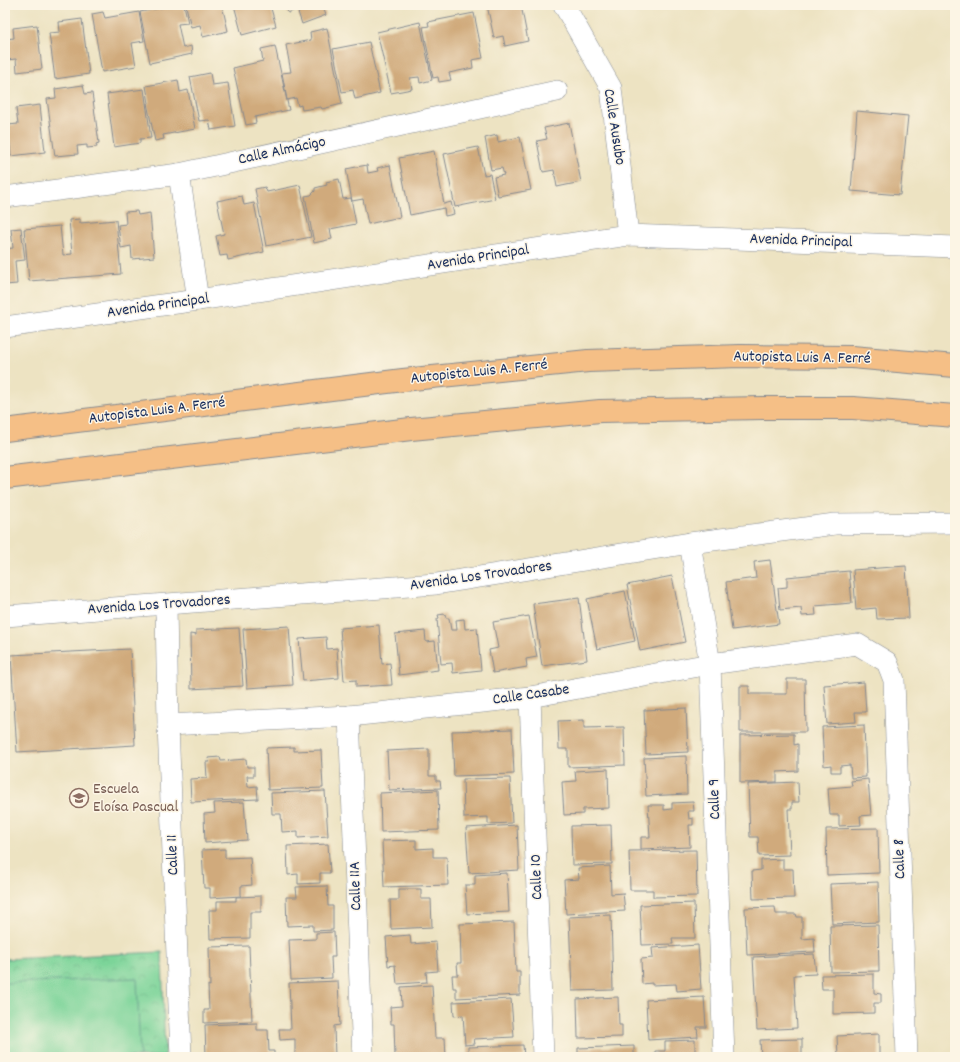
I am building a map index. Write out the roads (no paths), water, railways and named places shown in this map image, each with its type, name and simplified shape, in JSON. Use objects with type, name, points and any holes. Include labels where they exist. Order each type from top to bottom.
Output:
[{"type":"highway","name":"Autopista Luis A. Ferré","points":[[5,430],[411,379],[588,361],[740,356],[852,357],[955,366]]},
{"type":"highway","points":[[5,478],[411,429],[592,412],[764,408],[853,408],[955,416]]},
{"type":"street","name":"Calle Ausubo","points":[[564,5],[611,88],[628,235]]},
{"type":"street","name":"Calle Almácigo","points":[[5,197],[179,174],[557,91]]},
{"type":"street","points":[[179,174],[198,300]]},
{"type":"street","name":"Avenida Principal","points":[[5,327],[198,300],[628,235],[955,247]]},
{"type":"street","name":"Avenida Los Trovadores","points":[[5,616],[436,584],[690,543],[835,524],[955,523]]},
{"type":"street","name":"Calle 9","points":[[690,543],[710,664],[724,1057]]},
{"type":"street","name":"Calle 11","points":[[166,605],[168,725],[181,1057]]},
{"type":"street","name":"Calle Casabe","points":[[168,725],[349,716],[530,697],[710,664],[857,644],[887,662]]},
{"type":"street","name":"Calle 8","points":[[887,662],[894,680],[907,1057]]},
{"type":"street","name":"Calle 10","points":[[530,697],[543,1057]]},
{"type":"street","name":"Calle 11A","points":[[349,716],[363,1057]]},
{"type":"place","name":"Escuela Eloísa Pascual","points":[[79,798]]}]
